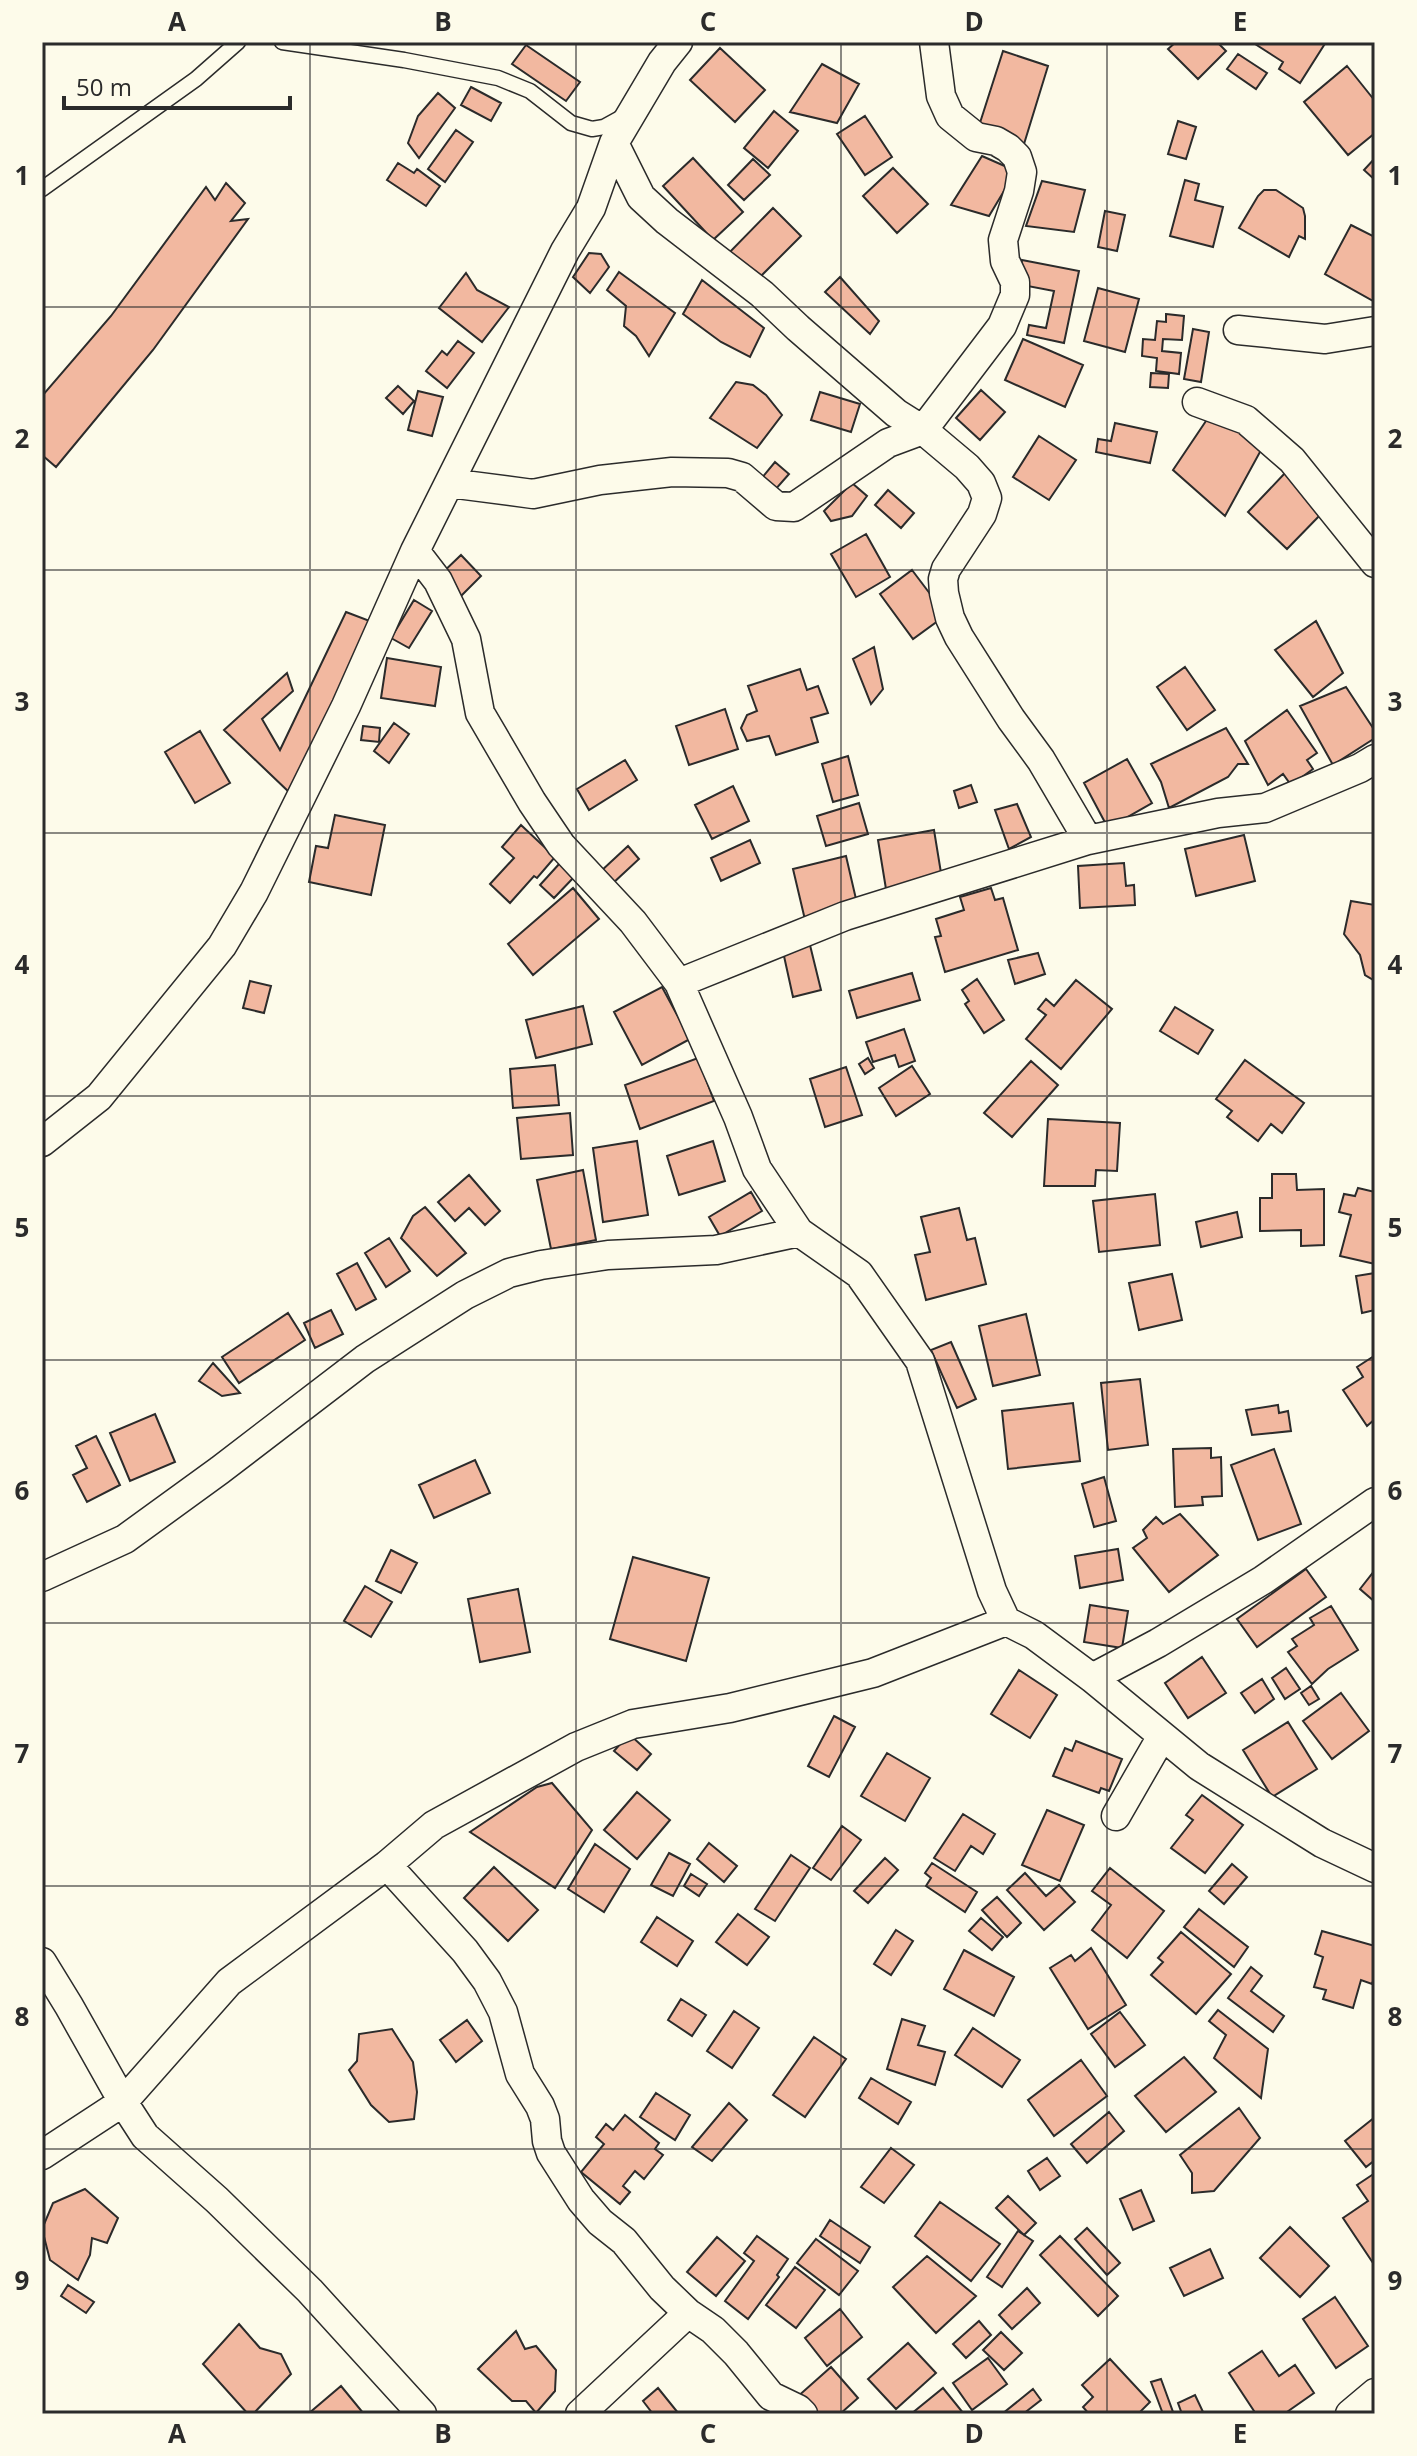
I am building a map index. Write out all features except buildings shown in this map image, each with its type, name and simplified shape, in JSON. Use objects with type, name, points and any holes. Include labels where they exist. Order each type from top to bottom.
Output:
[{"type":"street","points":[[42,1142],[99,1097],[222,946],[254,892],[346,706],[415,551],[565,251],[591,208],[614,143],[662,62],[678,42]]},
{"type":"street","points":[[449,483],[533,494],[600,480],[672,472],[728,473],[742,477],[776,506],[794,507],[888,443],[923,430],[1002,326],[1015,295],[1015,282],[1005,261],[1003,240],[1022,172],[1017,157],[1008,148],[996,141],[976,137],[950,116],[941,96],[934,42]]},
{"type":"street","points":[[614,143],[641,197],[667,221],[762,294],[896,413],[923,430],[967,467],[981,483],[987,498],[982,514],[946,569],[943,579],[950,618],[1088,840]]},
{"type":"street","points":[[1238,330],[1325,339],[1375,331]]},
{"type":"street","points":[[1197,402],[1246,420],[1292,460],[1375,563]]},
{"type":"street","points":[[415,551],[438,581],[455,613],[466,639],[480,713],[532,802],[561,845],[633,922],[679,983],[738,1117],[757,1169],[799,1232],[859,1274],[920,1361],[992,1591],[1006,1621],[1034,1635],[1092,1678],[1225,1784],[1322,1843],[1372,1863]]},
{"type":"street","points":[[679,983],[845,916],[1088,840],[1218,813],[1265,808],[1375,759]]},
{"type":"street","points":[[42,1577],[125,1539],[365,1359],[465,1295],[509,1273],[608,1255],[716,1250],[799,1232]]},
{"type":"street","points":[[1092,1678],[1158,1643],[1263,1580],[1375,1502]]},
{"type":"street","points":[[42,2155],[123,2102],[229,1982],[387,1865],[434,1825],[576,1747],[633,1724],[730,1708],[873,1673],[1006,1621]]},
{"type":"street","points":[[1116,1816],[1162,1736]]},
{"type":"street","points":[[387,1865],[465,1951],[487,1981],[503,2012],[520,2074],[545,2119],[551,2153],[581,2200],[600,2222],[624,2241],[662,2288],[736,2353],[771,2396],[803,2414]]},
{"type":"street","points":[[42,1962],[145,2136],[300,2280],[422,2414]]},
{"type":"street","points":[[580,2414],[688,2313]]},
{"type":"street","points":[[1350,2414],[1375,2393]]},
{"type":"lane","points":[[42,189],[196,79],[238,42]]},
{"type":"lane","points":[[282,42],[498,78],[530,91],[571,123],[592,129],[617,121],[631,112]]}]
